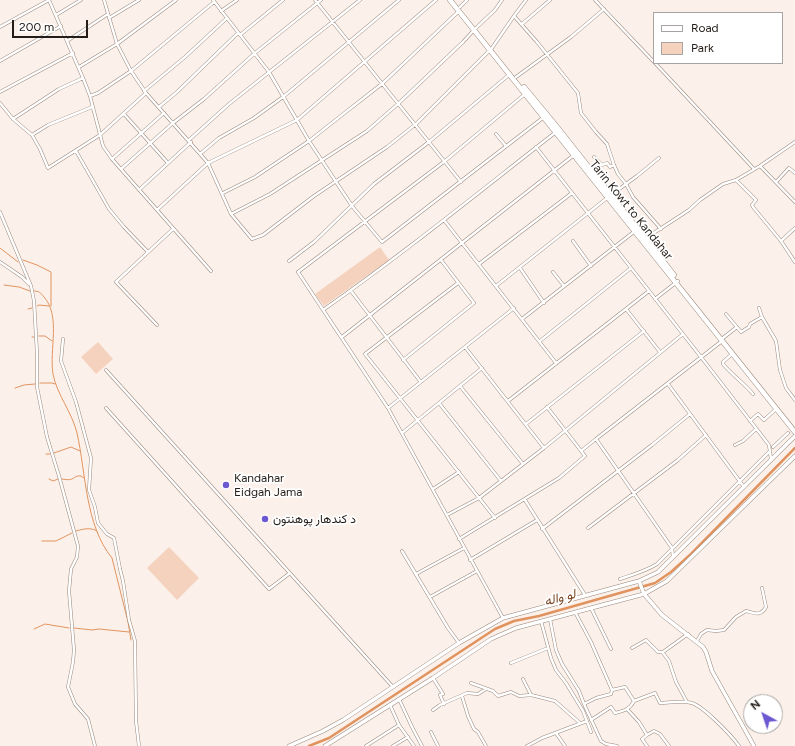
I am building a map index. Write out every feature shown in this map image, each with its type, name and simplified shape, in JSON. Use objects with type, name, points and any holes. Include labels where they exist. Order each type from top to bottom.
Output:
[{"type":"main road","name":"Tarin Kowt to Kandahar","points":[[453,1],[544,117],[554,126],[556,132],[574,155],[646,238],[677,282]]},
{"type":"main road","name":"Tarin Kowt to Kandahar","points":[[491,49],[516,77],[635,231],[793,428],[795,433]]},
{"type":"main road","name":"Tarin Kowt to Kandahar","points":[[722,339],[732,354],[795,433]]},
{"type":"street","points":[[0,27],[49,0],[84,78],[103,146],[120,169],[210,271]]},
{"type":"street","points":[[56,15],[82,0]]},
{"type":"street","points":[[104,0],[117,44],[131,70],[145,92],[208,163],[223,193],[231,214],[252,239],[263,235],[336,181],[387,147],[416,124],[491,49],[526,0]]},
{"type":"street","points":[[109,18],[139,0]]},
{"type":"street","points":[[79,67],[117,44],[176,0]]},
{"type":"street","points":[[221,11],[237,0]]},
{"type":"street","points":[[159,107],[239,34],[283,0]]},
{"type":"street","points":[[120,169],[316,1],[321,0]]},
{"type":"street","points":[[139,190],[213,118],[360,0]]},
{"type":"street","points":[[200,154],[219,138],[254,118],[283,96],[399,0]]},
{"type":"street","points":[[157,210],[208,163],[297,120],[436,0]]},
{"type":"street","points":[[223,193],[255,177],[309,141],[383,83],[468,0]]},
{"type":"street","points":[[231,214],[270,194],[367,131],[399,103],[463,42],[495,10],[502,0]]},
{"type":"street","points":[[522,24],[550,0]]},
{"type":"street","points":[[595,0],[653,60]]},
{"type":"street","points":[[90,96],[98,93],[131,70],[213,1],[269,72],[309,141],[352,206],[382,242],[544,117]]},
{"type":"street","points":[[316,1],[461,182]]},
{"type":"street","points":[[516,77],[571,37],[604,9]]},
{"type":"street","points":[[67,41],[108,14]]},
{"type":"street","points":[[514,16],[548,54],[578,93],[581,112],[607,144],[614,165],[632,197],[661,229]]},
{"type":"street","points":[[0,102],[13,120],[32,135],[48,168],[100,135],[227,18]]},
{"type":"street","points":[[0,61],[61,26]]},
{"type":"street","points":[[0,92],[73,52]]},
{"type":"street","points":[[657,64],[754,169]]},
{"type":"street","points":[[289,261],[314,242],[374,184],[429,142],[510,74]]},
{"type":"street","points":[[13,120],[59,89],[84,78]]},
{"type":"street","points":[[503,618],[388,408],[298,272],[445,161],[525,93]]},
{"type":"street","points":[[32,135],[48,125],[92,107]]},
{"type":"street","points":[[112,159],[164,112]]},
{"type":"street","points":[[124,114],[168,163]]},
{"type":"street","points":[[323,310],[351,291],[444,220],[556,132]]},
{"type":"street","points":[[496,134],[506,146]]},
{"type":"street","points":[[646,238],[689,210],[700,200],[723,184],[736,180],[760,166],[795,142]]},
{"type":"street","points":[[536,147],[769,445],[782,448]]},
{"type":"street","points":[[76,151],[109,209],[148,252]]},
{"type":"street","points":[[342,337],[574,155]]},
{"type":"street","points":[[594,157],[602,165],[607,163],[610,168],[614,165]]},
{"type":"street","points":[[496,286],[659,158]]},
{"type":"street","points":[[760,166],[795,202]]},
{"type":"street","points":[[776,182],[789,168],[795,172]]},
{"type":"street","points":[[736,180],[756,200],[752,205],[753,207],[781,241],[795,262]]},
{"type":"street","points":[[479,264],[572,193]]},
{"type":"street","points":[[0,212],[31,286],[34,301],[37,345],[37,387],[47,437],[78,546],[77,556],[71,569],[69,591],[74,650],[68,687],[75,704],[88,719],[95,746]]},
{"type":"street","points":[[444,220],[556,363]]},
{"type":"street","points":[[781,241],[795,228]]},
{"type":"street","points":[[157,325],[116,282],[173,229]]},
{"type":"street","points":[[522,319],[635,231]]},
{"type":"street","points":[[573,241],[591,266]]},
{"type":"street","points":[[403,360],[474,303],[441,260]]},
{"type":"street","points":[[0,262],[22,277],[31,286]]},
{"type":"street","points":[[520,268],[544,303]]},
{"type":"street","points":[[540,341],[631,268]]},
{"type":"street","points":[[553,272],[564,286]]},
{"type":"street","points":[[655,299],[677,282]]},
{"type":"street","points":[[458,283],[365,354],[495,518]]},
{"type":"street","points":[[351,291],[420,381]]},
{"type":"street","points":[[508,401],[649,291]]},
{"type":"street","points":[[388,408],[420,381],[514,308]]},
{"type":"street","points":[[758,308],[776,341],[780,370],[786,388],[795,400]]},
{"type":"street","points":[[626,309],[660,352]]},
{"type":"street","points":[[726,314],[742,332],[749,327],[750,324],[762,317]]},
{"type":"street","points":[[581,451],[668,384],[737,327]]},
{"type":"street","points":[[526,424],[644,331]]},
{"type":"street","points":[[447,516],[479,498],[544,448],[683,334]]},
{"type":"street","points":[[63,339],[61,361],[76,402],[91,458],[89,490],[98,523],[107,534],[114,538],[123,580],[129,620],[135,641],[136,721],[139,746]]},
{"type":"street","points":[[465,347],[544,448]]},
{"type":"street","points":[[732,354],[722,362],[722,364],[753,394]]},
{"type":"street","points":[[402,433],[482,368]]},
{"type":"street","points":[[106,370],[393,687]]},
{"type":"street","points":[[668,384],[744,487]]},
{"type":"street","points":[[460,386],[523,464]]},
{"type":"street","points":[[439,403],[501,481]]},
{"type":"street","points":[[459,539],[525,500],[564,474],[584,457],[566,430],[547,407]]},
{"type":"street","points":[[106,408],[269,589],[290,573]]},
{"type":"street","points":[[750,421],[758,414],[764,420],[776,409]]},
{"type":"street","points":[[542,528],[652,445],[690,414]]},
{"type":"street","points":[[735,445],[743,441],[756,429]]},
{"type":"street","points":[[773,447],[788,433]]},
{"type":"street","points":[[588,528],[678,460],[706,436]]},
{"type":"street","points":[[289,746],[295,745],[336,724],[459,643],[503,618],[584,595],[640,582],[658,572],[682,550],[795,436]]},
{"type":"street","points":[[596,439],[672,548],[673,558]]},
{"type":"street","points":[[769,445],[771,459]]},
{"type":"street","points":[[620,579],[652,567],[770,450]]},
{"type":"street","points":[[325,746],[503,632],[643,592],[667,581],[795,456]]},
{"type":"street","points":[[433,489],[459,472]]},
{"type":"street","points":[[525,500],[584,595]]},
{"type":"street","points":[[470,560],[537,520]]},
{"type":"street","points":[[416,574],[464,548]]},
{"type":"street","points":[[672,548],[682,550]]},
{"type":"street","points":[[402,551],[459,643]]},
{"type":"street","points":[[430,597],[476,571]]},
{"type":"street","points":[[640,582],[643,592],[662,615],[697,641],[706,652],[712,671],[754,746]]},
{"type":"street","points":[[697,641],[701,634],[707,630],[724,630],[736,617],[746,611],[760,614],[766,607],[762,588]]},
{"type":"street","points":[[590,608],[610,649]]},
{"type":"street","points":[[575,612],[601,663],[612,690]]},
{"type":"street","points":[[550,619],[556,650],[562,664],[579,691],[601,741],[606,744],[617,746]]},
{"type":"street","points":[[541,622],[556,670],[566,683],[583,711],[591,732]]},
{"type":"street","points":[[632,648],[646,640],[658,652],[663,652],[688,634]]},
{"type":"street","points":[[511,663],[548,648]]},
{"type":"street","points":[[663,652],[669,662],[676,682],[687,702]]},
{"type":"street","points":[[433,678],[442,694],[440,695],[444,704]]},
{"type":"street","points":[[523,679],[531,695]]},
{"type":"street","points":[[471,683],[493,691],[498,696],[511,692],[519,696],[531,695],[555,701],[580,723]]},
{"type":"street","points":[[584,704],[596,698],[611,694],[612,690],[625,687],[634,701]]},
{"type":"street","points":[[433,710],[456,697],[470,692],[478,694],[486,689]]},
{"type":"street","points":[[591,720],[611,707],[615,713],[624,711],[632,706],[634,701],[655,693],[660,703],[678,701],[693,703],[704,711],[739,746]]},
{"type":"street","points":[[462,696],[474,730],[482,738],[486,746]]},
{"type":"street","points":[[399,699],[422,746]]},
{"type":"street","points":[[390,705],[400,725],[414,746]]},
{"type":"street","points":[[627,709],[639,722],[647,735]]},
{"type":"street","points":[[527,746],[542,738],[587,721]]},
{"type":"street","points":[[366,746],[400,725]]},
{"type":"street","points":[[647,746],[642,739],[654,731],[657,732],[669,746]]},
{"type":"street","points":[[431,732],[438,746]]},
{"type":"street","points":[[556,733],[565,746]]},
{"type":"street","points":[[393,746],[408,736]]},
{"type":"green space","points":[[380,247],[389,260],[324,306],[315,294]]},
{"type":"green space","points":[[98,342],[113,359],[96,374],[81,357]]},
{"type":"green space","points":[[169,547],[199,578],[177,600],[147,568]]},
{"type":"waterway","points":[[0,248],[18,262]]},
{"type":"waterway","points":[[23,260],[51,272],[51,306]]},
{"type":"waterway","points":[[4,285],[19,287],[30,291]]},
{"type":"waterway","points":[[34,291],[41,293],[49,305],[52,314],[53,374],[58,389],[75,425],[91,514],[103,545],[112,558],[131,640]]},
{"type":"waterway","points":[[37,306],[49,306]]},
{"type":"waterway","points":[[28,309],[32,308]]},
{"type":"waterway","points":[[39,336],[45,336],[52,341]]},
{"type":"waterway","points":[[40,383],[55,384]]},
{"type":"waterway","points":[[15,388],[35,384]]},
{"type":"waterway","points":[[54,453],[71,447],[80,451]]},
{"type":"waterway","name":"لو واله","points":[[309,746],[329,738],[495,629],[514,621],[539,616],[655,583],[671,572],[691,554],[795,448]]},
{"type":"waterway","points":[[62,479],[70,480],[76,476],[81,476],[84,478]]},
{"type":"waterway","points":[[49,479],[53,481],[58,479]]},
{"type":"waterway","points":[[76,531],[84,529],[97,531]]},
{"type":"waterway","points":[[42,541],[56,541],[72,533]]},
{"type":"waterway","points":[[34,629],[45,624],[69,628]]},
{"type":"waterway","points":[[74,628],[129,632]]},
{"type":"place","name":"Kandahar Eidgah Jama","points":[[226,485]]},
{"type":"place","name":"د کندهار پوهنتون","points":[[265,519]]}]
